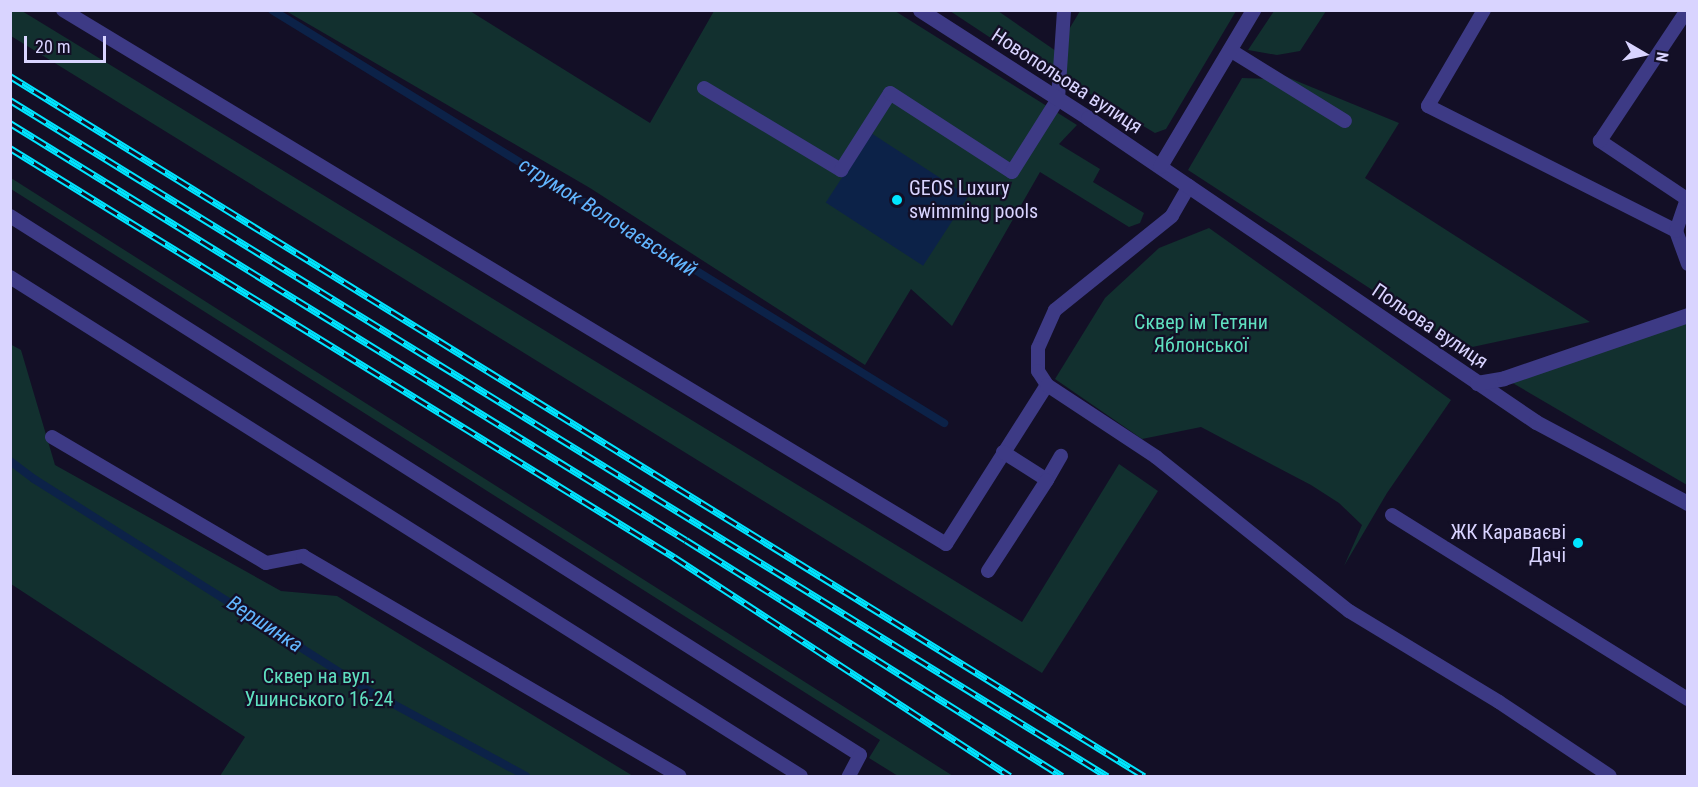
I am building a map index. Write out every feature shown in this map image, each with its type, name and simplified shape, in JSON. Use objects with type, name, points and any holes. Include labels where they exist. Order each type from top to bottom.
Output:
[{"type":"street","name":"Новопольова вулиця","points":[[920,10],[1160,166]]},
{"type":"street","points":[[1160,166],[1253,10]]},
{"type":"street","name":"Польова вулиця","points":[[1160,166],[1536,422],[1688,503]]},
{"type":"street","points":[[1477,383],[1504,378],[1688,315]]},
{"type":"lane","points":[[63,10],[946,544],[1047,385]]},
{"type":"lane","points":[[704,88],[841,170],[890,93],[1012,172],[1058,99],[1064,10]]},
{"type":"lane","points":[[1484,10],[1428,106],[1676,231]]},
{"type":"lane","points":[[1683,16],[1600,141],[1687,199],[1676,231],[1688,264]]},
{"type":"lane","points":[[1230,50],[1345,120]]},
{"type":"lane","points":[[1189,186],[1172,216],[1055,310],[1038,348],[1038,371],[1047,385],[1156,458],[1349,611],[1499,702],[1610,777]]},
{"type":"lane","points":[[10,216],[860,755],[849,777]]},
{"type":"lane","points":[[10,277],[801,777]]},
{"type":"lane","points":[[52,436],[266,563],[303,556],[679,777]]},
{"type":"lane","points":[[1003,452],[1047,480]]},
{"type":"lane","points":[[988,571],[1061,456]]},
{"type":"lane","points":[[1392,514],[1688,699]]},
{"type":"green space","points":[[10,11],[22,11],[1022,622],[1119,464],[1158,491],[1042,673],[11,36]]},
{"type":"green space","points":[[286,11],[470,11],[650,123],[714,11],[895,11],[1077,125],[1059,144],[1100,169],[1093,182],[1144,213],[1140,223],[1129,227],[1040,172],[952,326],[911,289],[865,365],[590,188]]},
{"type":"green space","points":[[950,11],[998,11],[1056,51],[1080,11],[1236,11],[1166,129],[1155,133],[1060,76],[1059,83]]},
{"type":"green space","points":[[1274,11],[1326,11],[1300,51],[1277,55],[1248,50]]},
{"type":"green space","points":[[1282,75],[1399,123],[1365,178],[1590,322],[1463,349],[1188,170],[1242,78],[1270,79]]},
{"type":"green space","points":[[10,178],[953,776],[898,776],[869,758],[880,740],[11,189]]},
{"type":"green space","name":"Сквер ім Тетяни Яблонської","points":[[1209,228],[1451,400],[1387,493],[1344,566],[1362,525],[1339,503],[1311,485],[1201,427],[1142,439],[1055,379],[1105,298],[1159,248]]},
{"type":"green space","points":[[1687,315],[1687,485],[1504,378]]},
{"type":"green space","name":"Сквер на вул. Ушинського 16-24","points":[[10,344],[21,350],[55,465],[281,591],[337,596],[633,776],[220,776],[245,737],[11,584]]},
{"type":"water","name":"GEOS Luxury swimming pools","points":[[871,133],[968,196],[923,266],[826,203]]},
{"type":"waterway","name":"струмок Волочаєвський","points":[[272,10],[944,423]]},
{"type":"waterway","name":"Вершинка","points":[[10,461],[34,479],[373,693],[526,776]]},
{"type":"railway","points":[[10,76],[1144,776]]},
{"type":"railway","points":[[10,100],[1107,776]]},
{"type":"railway","points":[[10,123],[686,540],[1062,776]]},
{"type":"railway","points":[[10,148],[674,557],[1010,776]]},
{"type":"place","name":"GEOS Luxury swimming pools","points":[[897,200]]},
{"type":"place","name":"ЖК Караваєві Дачі","points":[[1578,543]]}]
